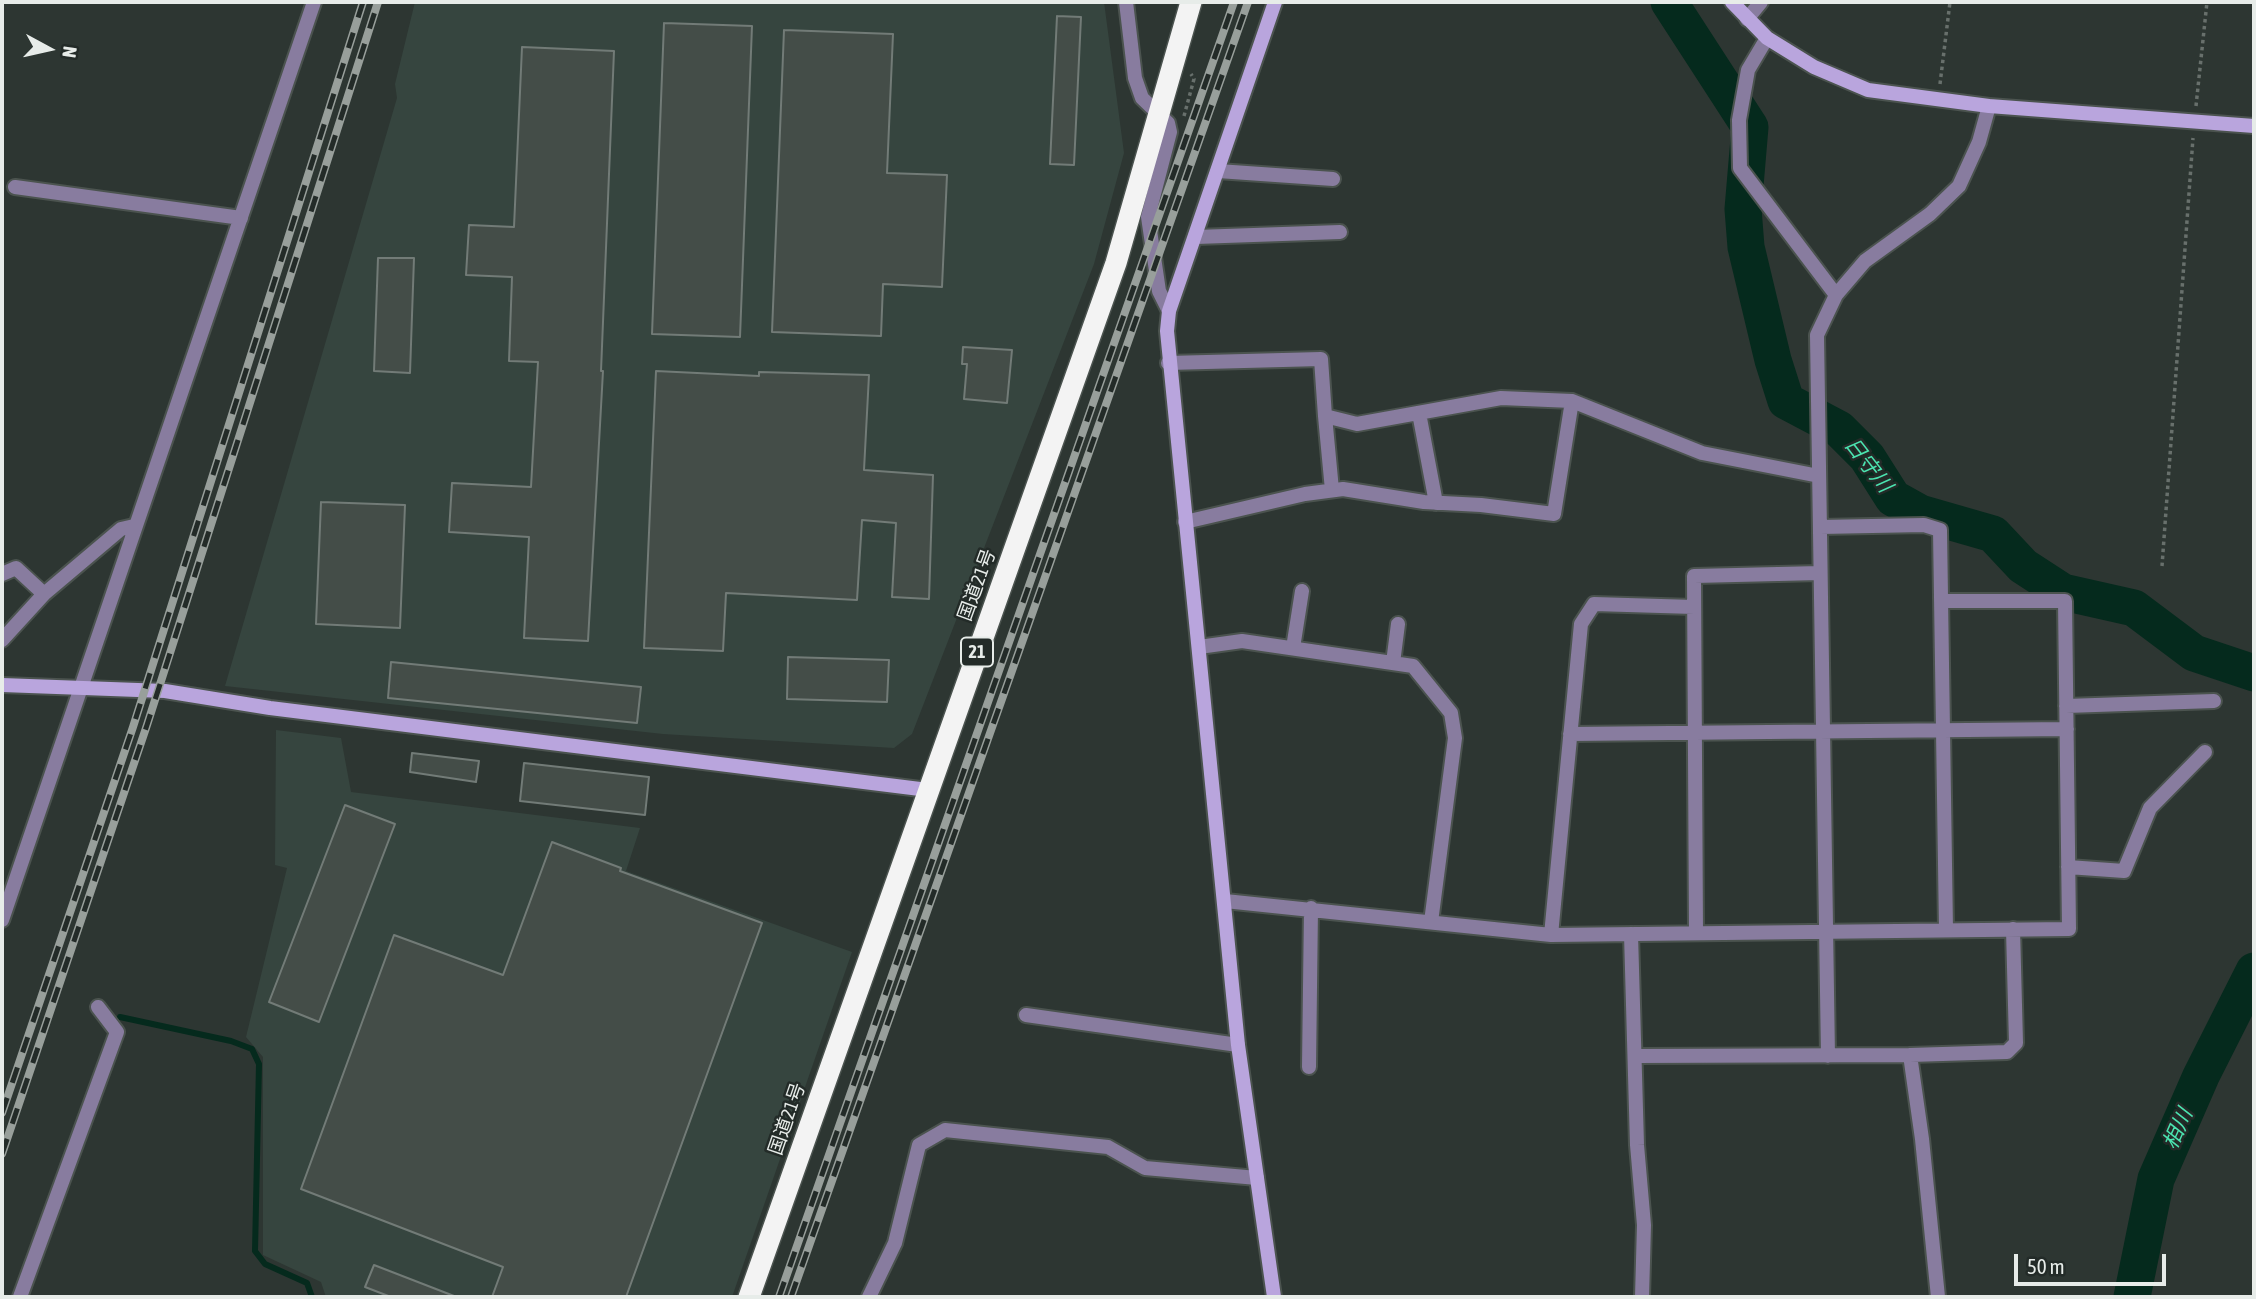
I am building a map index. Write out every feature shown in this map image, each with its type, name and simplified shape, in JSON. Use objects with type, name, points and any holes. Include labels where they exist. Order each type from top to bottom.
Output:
[{"type":"highway","name":"国道21号","points":[[749,1297],[1116,263],[1191,2]]},
{"type":"street","points":[[2,920],[314,2]]},
{"type":"street","points":[[1126,2],[1135,79],[1142,98],[1168,123],[1170,138],[1148,217],[1159,291],[1169,311]]},
{"type":"street","points":[[1274,1297],[1238,1045],[1168,363],[1169,311],[1275,2]]},
{"type":"street","points":[[1732,2],[1768,38],[1814,66],[1868,90],[1989,106],[2254,126]]},
{"type":"street","points":[[1747,19],[1761,2]]},
{"type":"street","points":[[1768,38],[1748,70],[1739,120],[1740,168],[1836,295]]},
{"type":"street","points":[[1828,1056],[1817,335],[1836,295],[1865,261],[1930,214],[1959,186],[1979,142],[1989,106]]},
{"type":"street","points":[[1218,171],[1333,179]]},
{"type":"street","points":[[15,187],[242,218]]},
{"type":"street","points":[[1196,237],[1340,232]]},
{"type":"street","points":[[1168,363],[1321,359],[1332,490]]},
{"type":"street","points":[[1325,416],[1357,424],[1501,398],[1572,401],[1702,453],[1819,476]]},
{"type":"street","points":[[1185,522],[1343,489],[1436,503],[1554,514],[1572,401]]},
{"type":"street","points":[[1419,413],[1436,503]]},
{"type":"street","points":[[1820,527],[1924,525],[1940,530],[1946,930]]},
{"type":"street","points":[[2,640],[44,594],[121,529],[134,526]]},
{"type":"street","points":[[2,574],[16,568],[44,594]]},
{"type":"street","points":[[1696,933],[1694,576],[1820,573]]},
{"type":"street","points":[[1293,648],[1302,591]]},
{"type":"street","points":[[1225,901],[1551,935],[2069,929],[2065,601],[1941,601]]},
{"type":"street","points":[[1551,935],[1581,624],[1594,604],[1694,607]]},
{"type":"street","points":[[1393,663],[1398,624]]},
{"type":"street","points":[[1199,647],[1241,640],[1413,666],[1451,713],[1455,738],[1431,922]]},
{"type":"street","points":[[2,685],[165,691],[270,708],[928,790]]},
{"type":"street","points":[[2066,706],[2214,701]]},
{"type":"street","points":[[1570,734],[2067,729]]},
{"type":"street","points":[[2068,867],[2124,871],[2150,808],[2205,752]]},
{"type":"street","points":[[1309,1067],[1311,908]]},
{"type":"street","points":[[1636,1056],[2007,1052],[2016,1043],[2013,929]]},
{"type":"street","points":[[1631,934],[1637,1145],[1644,1225],[1642,1297]]},
{"type":"street","points":[[20,1297],[117,1032],[98,1007]]},
{"type":"street","points":[[1026,1015],[1238,1045]]},
{"type":"street","points":[[1910,1055],[1938,1297]]},
{"type":"street","points":[[869,1297],[895,1243],[919,1144],[945,1130],[1108,1146],[1145,1168],[1257,1178]]},
{"type":"path","points":[[1938,100],[1950,2]]},
{"type":"path","points":[[2162,566],[2194,121],[2207,2]]},
{"type":"path","points":[[1170,138],[1177,139],[1194,79],[1189,73]]},
{"type":"shaded area","points":[[415,2],[1104,2],[1124,153],[1094,264],[912,734],[894,748],[663,734],[225,686],[397,98],[395,84]]},
{"type":"shaded area","points":[[276,730],[341,738],[351,792],[640,828],[626,871],[852,952],[732,1297],[326,1297],[321,1282],[263,1255],[263,1057],[246,1037],[287,868],[275,865]]},
{"type":"building","points":[[1057,16],[1081,17],[1074,165],[1050,164]]},
{"type":"building","points":[[664,23],[752,26],[740,337],[652,334]]},
{"type":"building","points":[[784,30],[893,34],[887,173],[947,175],[942,287],[883,284],[881,336],[772,332]]},
{"type":"building","points":[[522,47],[614,51],[603,371],[588,641],[524,638],[529,537],[449,532],[452,483],[531,487],[538,362],[509,361],[512,277],[466,275],[469,225],[514,227]]},
{"type":"building","points":[[378,258],[414,258],[410,373],[374,371]]},
{"type":"building","points":[[963,347],[1012,350],[1007,403],[964,399],[967,364],[962,364]]},
{"type":"building","points":[[656,371],[759,376],[759,372],[869,375],[864,470],[933,475],[929,599],[892,597],[896,523],[862,520],[857,600],[726,593],[723,651],[644,648]]},
{"type":"building","points":[[321,502],[405,505],[400,628],[316,624]]},
{"type":"building","points":[[788,657],[889,660],[887,702],[787,699]]},
{"type":"building","points":[[391,662],[641,687],[637,723],[388,698]]},
{"type":"building","points":[[412,753],[479,761],[476,782],[410,772]]},
{"type":"building","points":[[524,763],[649,777],[645,815],[520,801]]},
{"type":"building","points":[[345,805],[395,824],[319,1022],[269,1002]]},
{"type":"building","points":[[552,842],[621,868],[620,871],[762,923],[626,1297],[492,1297],[503,1267],[301,1189],[394,935],[503,975]]},
{"type":"building","points":[[374,1265],[454,1297],[391,1297],[365,1287]]},
{"type":"waterway","name":"日守川","points":[[1669,2],[1750,127],[1743,209],[1746,247],[1773,360],[1786,401],[1839,429],[1867,457],[1893,498],[1920,513],[1993,534],[2023,566],[2063,592],[2134,608],[2194,653],[2254,673]]},
{"type":"waterway","name":"相川","points":[[2132,1297],[2156,1179],[2201,1076],[2254,971]]},
{"type":"waterway","points":[[120,1017],[231,1041],[252,1049],[259,1064],[255,1251],[265,1264],[307,1283],[312,1297]]},
{"type":"railway","points":[[2,1113],[133,727],[363,2]]},
{"type":"railway","points":[[2,1154],[147,725],[378,2]]},
{"type":"railway","points":[[779,1297],[1234,2]]},
{"type":"railway","points":[[791,1297],[1248,2]]}]
